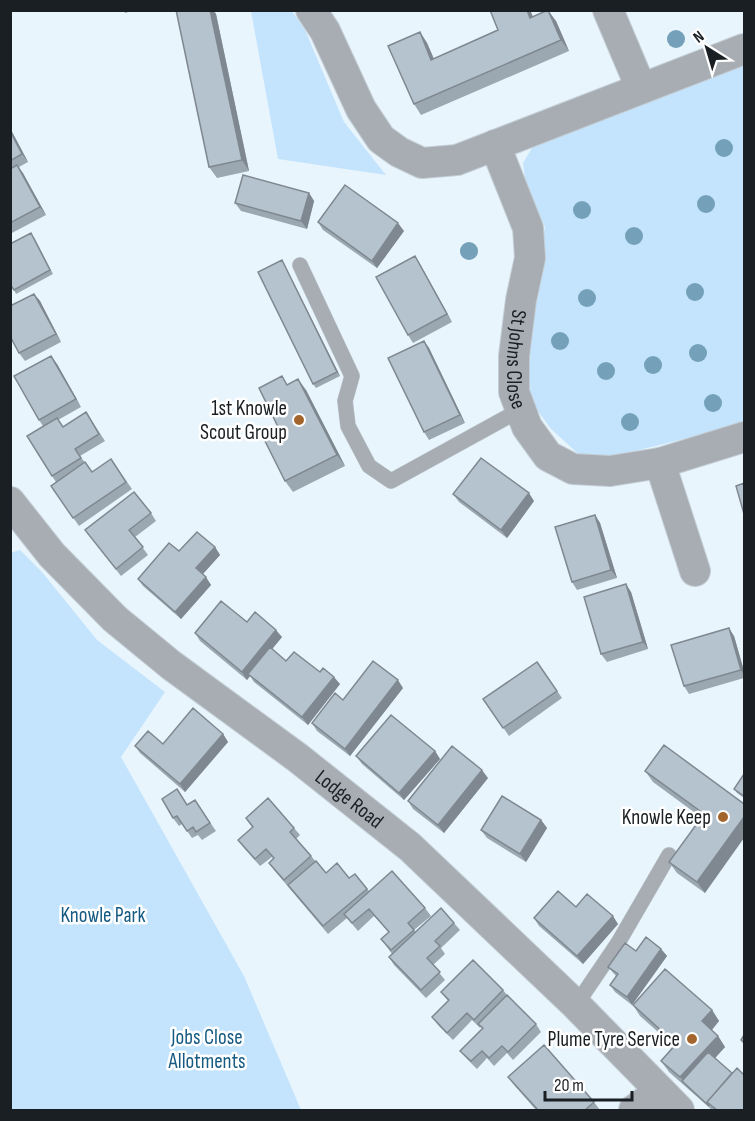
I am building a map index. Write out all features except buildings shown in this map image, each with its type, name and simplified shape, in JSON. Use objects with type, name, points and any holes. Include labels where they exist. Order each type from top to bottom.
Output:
[{"type":"street","points":[[311,10],[325,31],[361,110],[381,139],[399,152],[422,163],[457,160],[744,49]]},
{"type":"street","points":[[608,10],[640,88]]},
{"type":"street","name":"St Johns Close","points":[[495,145],[528,228],[530,258],[513,356],[514,392],[527,427],[548,456],[573,469],[610,471],[660,463],[744,437]]},
{"type":"street","points":[[660,463],[695,571]]},
{"type":"street","name":"Lodge Road","points":[[10,502],[52,555],[115,619],[171,665],[298,758],[410,847],[576,1005],[669,1101]]},
{"type":"street","points":[[633,1110],[669,1101]]},
{"type":"lane","points":[[300,266],[352,376],[345,401],[348,426],[369,466],[391,481],[520,410]]},
{"type":"lane","points":[[576,1005],[618,943],[669,855]]},
{"type":"green space","points":[[251,11],[292,11],[305,30],[344,122],[386,175],[278,159]]},
{"type":"green space","points":[[744,62],[744,424],[607,458],[583,458],[551,429],[532,403],[523,351],[545,227],[526,184],[523,163],[535,143]]},
{"type":"green space","name":"Knowle Park","points":[[20,550],[42,572],[97,640],[165,692],[121,757],[244,976],[301,1110],[11,1110],[10,553]]},
{"type":"place","name":"1st Knowle Scout Group","points":[[299,420]]},
{"type":"place","name":"Knowle Keep","points":[[723,817]]},
{"type":"place","name":"Plume Tyre Service","points":[[692,1039]]},
{"type":"park label","name":"Jobs Close Allotments","points":[[207,1049]]}]
